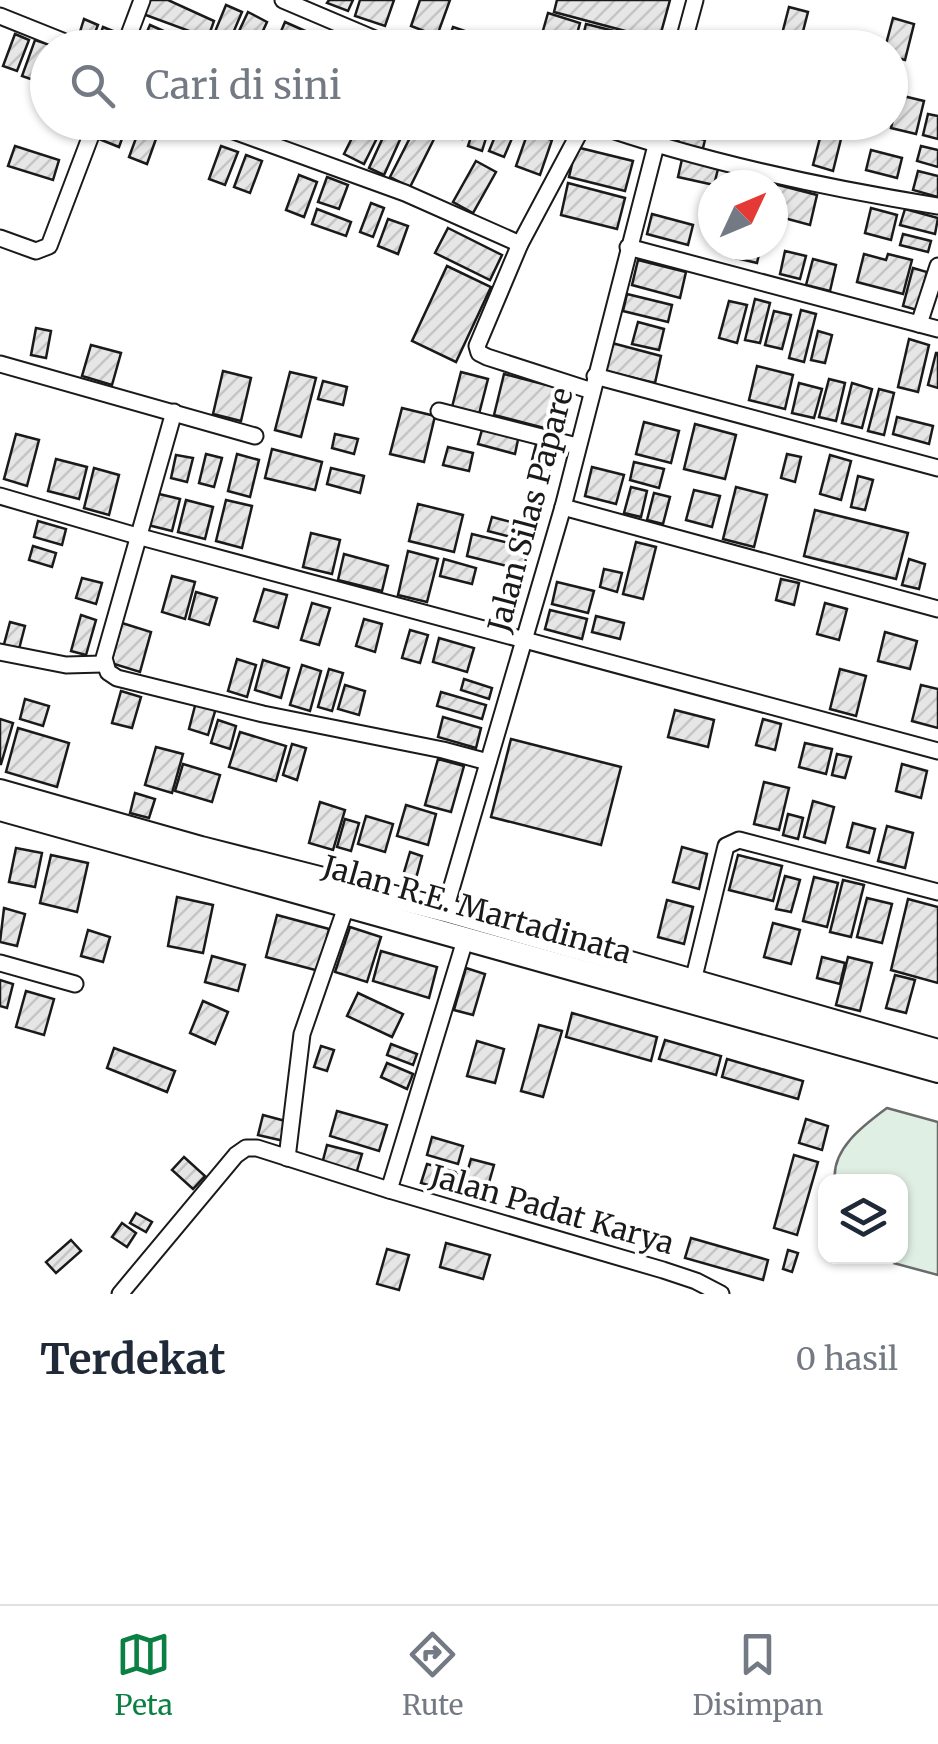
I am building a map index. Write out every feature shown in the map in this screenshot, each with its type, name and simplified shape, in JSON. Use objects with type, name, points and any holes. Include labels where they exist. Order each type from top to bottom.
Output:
[{"type":"highway","name":"Jalan R.E. Martadinata","points":[[0,791],[31,809],[347,904],[938,1070]]},
{"type":"highway","name":"Jalan R.E. Martadinata","points":[[0,809],[31,809],[445,910],[938,1051]]},
{"type":"street","points":[[131,30],[142,0]]},
{"type":"street","points":[[283,0],[354,30]]},
{"type":"street","points":[[687,30],[695,0]]},
{"type":"street","points":[[0,16],[35,30]]},
{"type":"street","points":[[0,238],[36,252],[49,246],[89,140]]},
{"type":"street","points":[[259,140],[405,192],[520,244]]},
{"type":"street","points":[[577,140],[520,244],[477,350],[486,357],[938,468]]},
{"type":"street","points":[[639,140],[858,193],[938,206]]},
{"type":"street","name":"Jalan Silas Papare","points":[[445,910],[562,508],[658,140]]},
{"type":"street","points":[[628,247],[938,329]]},
{"type":"street","points":[[919,324],[938,266]]},
{"type":"street","points":[[0,364],[255,436]]},
{"type":"street","points":[[439,411],[578,446]]},
{"type":"street","points":[[103,664],[174,412]]},
{"type":"street","points":[[0,496],[938,751]]},
{"type":"street","points":[[562,508],[938,610]]},
{"type":"street","points":[[0,652],[66,665],[103,664],[117,678],[312,726],[488,762]]},
{"type":"street","points":[[693,981],[726,846],[731,842],[739,840],[938,892]]},
{"type":"street","points":[[287,1158],[302,1034],[347,904]]},
{"type":"street","name":"Jalan Padat Karya","points":[[466,937],[389,1190],[663,1270],[721,1294]]},
{"type":"street","points":[[0,964],[74,984]]},
{"type":"street","points":[[120,1294],[242,1150],[257,1148],[389,1190]]},
{"type":"green space","points":[[887,1108],[938,1122],[938,1275],[897,1264],[908,1264],[908,1174],[835,1174],[838,1158],[859,1130]]},
{"type":"building","points":[[149,0],[168,0],[214,21],[211,30],[186,30],[143,14]]},
{"type":"building","points":[[353,0],[348,11],[327,3]]},
{"type":"building","points":[[360,0],[394,0],[385,26],[355,16]]},
{"type":"building","points":[[420,0],[450,0],[439,30],[411,26]]},
{"type":"building","points":[[557,0],[670,0],[662,30],[622,30],[554,12]]},
{"type":"building","points":[[226,5],[242,12],[234,30],[216,30]]},
{"type":"building","points":[[789,7],[808,12],[803,30],[783,30]]},
{"type":"building","points":[[248,12],[267,22],[263,30],[240,30]]},
{"type":"building","points":[[548,13],[580,23],[578,30],[543,30]]},
{"type":"building","points":[[893,18],[914,24],[908,48],[908,30],[890,30]]},
{"type":"building","points":[[84,19],[98,25],[96,30],[81,30]]},
{"type":"building","points":[[285,22],[303,30],[282,30]]},
{"type":"building","points":[[586,24],[610,30],[584,30]]},
{"type":"building","points":[[15,34],[29,40],[17,71],[3,66]]},
{"type":"building","points":[[30,54],[30,79],[22,76]]},
{"type":"building","points":[[908,97],[924,101],[916,134],[908,132]]},
{"type":"building","points":[[928,114],[938,116],[938,139],[923,135]]},
{"type":"building","points":[[102,140],[122,140],[119,147]]},
{"type":"building","points":[[135,140],[156,140],[147,164],[129,157]]},
{"type":"building","points":[[351,140],[376,140],[364,164],[344,154]]},
{"type":"building","points":[[382,140],[400,140],[384,175],[369,168]]},
{"type":"building","points":[[409,140],[434,140],[410,187],[390,177]]},
{"type":"building","points":[[470,140],[485,140],[482,151],[468,146]]},
{"type":"building","points":[[494,140],[511,140],[504,157],[489,151]]},
{"type":"building","points":[[525,140],[552,140],[540,175],[516,166]]},
{"type":"building","points":[[678,140],[705,140],[702,152],[677,146]]},
{"type":"building","points":[[819,140],[841,140],[833,171],[813,165]]},
{"type":"building","points":[[15,146],[59,160],[53,180],[8,166]]},
{"type":"building","points":[[221,146],[238,152],[225,185],[209,179]]},
{"type":"building","points":[[921,146],[938,150],[938,167],[917,161]]},
{"type":"building","points":[[576,147],[633,161],[625,191],[569,177]]},
{"type":"building","points":[[871,150],[902,158],[897,178],[866,170]]},
{"type":"building","points":[[246,155],[262,161],[250,193],[234,187]]},
{"type":"building","points":[[682,159],[718,169],[698,170],[698,181],[678,177]]},
{"type":"building","points":[[476,161],[496,172],[473,213],[453,202]]},
{"type":"building","points":[[918,171],[938,176],[938,197],[913,190]]},
{"type":"building","points":[[299,175],[317,182],[304,217],[286,210]]},
{"type":"building","points":[[327,177],[348,185],[339,209],[318,202]]},
{"type":"building","points":[[568,183],[625,198],[617,229],[561,215]]},
{"type":"building","points":[[788,187],[817,195],[810,225],[788,219]]},
{"type":"building","points":[[371,203],[384,208],[373,237],[360,232]]},
{"type":"building","points":[[871,208],[897,215],[891,240],[865,233]]},
{"type":"building","points":[[317,209],[351,222],[346,236],[312,224]]},
{"type":"building","points":[[905,209],[938,218],[935,234],[900,225]]},
{"type":"building","points":[[652,214],[693,225],[688,245],[647,234]]},
{"type":"building","points":[[388,219],[408,226],[398,254],[378,246]]},
{"type":"building","points":[[448,228],[502,255],[490,280],[435,253]]},
{"type":"building","points":[[903,234],[931,241],[928,252],[900,245]]},
{"type":"building","points":[[788,252],[806,256],[800,279],[780,274]]},
{"type":"building","points":[[864,254],[886,260],[888,254],[912,260],[903,294],[857,282]]},
{"type":"building","points":[[813,259],[836,265],[830,291],[806,285]]},
{"type":"building","points":[[638,260],[686,272],[680,298],[632,285]]},
{"type":"building","points":[[447,266],[491,287],[456,362],[412,341]]},
{"type":"building","points":[[913,268],[927,272],[917,310],[903,306]]},
{"type":"building","points":[[627,294],[672,305],[668,322],[623,311]]},
{"type":"building","points":[[755,299],[770,303],[760,343],[745,340]]},
{"type":"building","points":[[729,301],[747,305],[737,343],[719,338]]},
{"type":"building","points":[[801,310],[816,314],[804,362],[789,358]]},
{"type":"building","points":[[774,311],[791,315],[782,349],[765,345]]},
{"type":"building","points":[[638,322],[664,329],[659,350],[632,344]]},
{"type":"building","points":[[36,328],[51,331],[46,358],[31,355]]},
{"type":"building","points":[[818,331],[832,335],[825,363],[811,360]]},
{"type":"building","points":[[909,339],[929,345],[918,392],[898,387]]},
{"type":"building","points":[[612,343],[661,356],[655,383],[605,371]]},
{"type":"building","points":[[91,345],[121,353],[112,385],[82,376]]},
{"type":"building","points":[[938,353],[938,388],[928,385]]},
{"type":"building","points":[[757,366],[793,375],[785,409],[749,400]]},
{"type":"building","points":[[223,371],[251,378],[241,421],[213,414]]},
{"type":"building","points":[[290,372],[316,378],[301,437],[275,430]]},
{"type":"building","points":[[461,372],[488,379],[479,414],[452,407]]},
{"type":"building","points":[[504,374],[562,389],[552,430],[494,415]]},
{"type":"building","points":[[829,379],[845,383],[836,421],[819,417]]},
{"type":"building","points":[[323,381],[347,387],[343,405],[318,399]]},
{"type":"building","points":[[799,383],[822,389],[814,418],[792,413]]},
{"type":"building","points":[[852,383],[872,389],[862,428],[842,423]]},
{"type":"building","points":[[879,389],[894,393],[884,435],[868,431]]},
{"type":"building","points":[[402,408],[435,416],[424,462],[390,454]]},
{"type":"building","points":[[897,417],[933,426],[929,444],[893,434]]},
{"type":"building","points":[[644,422],[679,431],[671,463],[636,454]]},
{"type":"building","points":[[695,424],[736,435],[725,479],[684,469]]},
{"type":"building","points":[[483,426],[519,435],[515,454],[478,444]]},
{"type":"building","points":[[16,434],[39,440],[27,486],[4,479]]},
{"type":"building","points":[[335,434],[358,439],[354,454],[332,448]]},
{"type":"building","points":[[537,441],[556,446],[550,469],[531,464]]},
{"type":"building","points":[[448,447],[473,453],[469,471],[443,465]]},
{"type":"building","points":[[272,449],[322,462],[315,490],[265,478]]},
{"type":"building","points":[[206,454],[222,458],[214,487],[199,483]]},
{"type":"building","points":[[237,454],[259,460],[250,497],[228,491]]},
{"type":"building","points":[[787,454],[801,457],[795,482],[781,478]]},
{"type":"building","points":[[176,455],[193,458],[187,482],[171,478]]},
{"type":"building","points":[[830,455],[851,461],[841,500],[820,494]]},
{"type":"building","points":[[56,459],[87,467],[79,499],[48,491]]},
{"type":"building","points":[[634,462],[664,469],[659,488],[630,480]]},
{"type":"building","points":[[592,467],[624,475],[616,504],[585,496]]},
{"type":"building","points":[[94,468],[119,475],[109,515],[84,508]]},
{"type":"building","points":[[331,468],[364,476],[360,493],[327,484]]},
{"type":"building","points":[[858,476],[873,480],[865,510],[851,507]]},
{"type":"building","points":[[631,487],[647,491],[641,517],[624,513]]},
{"type":"building","points":[[736,487],[767,495],[754,547],[723,539]]},
{"type":"building","points":[[694,490],[720,496],[712,527],[686,520]]},
{"type":"building","points":[[155,493],[180,499],[172,531],[148,525]]},
{"type":"building","points":[[654,493],[670,497],[663,524],[647,520]]},
{"type":"building","points":[[186,500],[213,507],[205,539],[178,532]]},
{"type":"building","points":[[226,500],[252,506],[242,548],[216,541]]},
{"type":"building","points":[[418,504],[463,515],[454,552],[409,541]]},
{"type":"building","points":[[815,510],[908,533],[896,579],[804,556]]},
{"type":"building","points":[[492,517],[526,526],[522,540],[488,531]]},
{"type":"building","points":[[38,521],[66,529],[62,545],[34,537]]},
{"type":"building","points":[[311,533],[340,540],[332,574],[303,567]]},
{"type":"building","points":[[472,534],[529,548],[523,570],[467,556]]},
{"type":"building","points":[[636,542],[656,547],[643,599],[623,594]]},
{"type":"building","points":[[33,546],[56,553],[52,567],[29,560]]},
{"type":"building","points":[[408,551],[438,559],[427,602],[398,595]]},
{"type":"building","points":[[344,554],[388,566],[382,591],[338,580]]},
{"type":"building","points":[[444,559],[476,568],[472,584],[440,576]]},
{"type":"building","points":[[909,559],[925,564],[919,589],[902,585]]},
{"type":"building","points":[[604,569],[622,573],[617,592],[600,587]]},
{"type":"building","points":[[172,576],[195,582],[185,619],[162,612]]},
{"type":"building","points":[[82,578],[102,583],[96,604],[76,598]]},
{"type":"building","points":[[781,579],[799,583],[794,605],[776,600]]},
{"type":"building","points":[[557,582],[594,591],[588,613],[552,604]]},
{"type":"building","points":[[264,589],[287,595],[278,628],[254,621]]},
{"type":"building","points":[[196,592],[217,598],[209,625],[189,619]]},
{"type":"building","points":[[312,603],[330,608],[319,645],[301,640]]},
{"type":"building","points":[[825,603],[847,609],[839,640],[817,634]]},
{"type":"building","points":[[550,610],[587,619],[582,639],[545,629]]},
{"type":"building","points":[[81,615],[96,620],[86,655],[71,651]]},
{"type":"building","points":[[596,616],[624,623],[620,639],[592,632]]},
{"type":"building","points":[[364,619],[382,624],[375,652],[356,646]]},
{"type":"building","points":[[10,622],[25,626],[18,653],[3,648]]},
{"type":"building","points":[[122,623],[151,632],[140,672],[111,663]]},
{"type":"building","points":[[410,630],[428,635],[420,663],[402,658]]},
{"type":"building","points":[[885,632],[917,641],[910,669],[878,661]]},
{"type":"building","points":[[439,638],[474,648],[467,672],[433,662]]},
{"type":"building","points":[[237,659],[256,665],[247,697],[228,691]]},
{"type":"building","points":[[263,660],[289,668],[281,698],[255,690]]},
{"type":"building","points":[[302,665],[321,671],[310,711],[290,705]]},
{"type":"building","points":[[329,669],[343,673],[332,711],[318,707]]},
{"type":"building","points":[[840,669],[866,676],[856,716],[830,709]]},
{"type":"building","points":[[464,679],[492,688],[489,699],[461,690]]},
{"type":"building","points":[[345,685],[365,691],[359,715],[338,709]]},
{"type":"building","points":[[921,685],[938,689],[938,728],[912,721]]},
{"type":"building","points":[[121,691],[141,697],[132,728],[112,723]]},
{"type":"building","points":[[441,692],[486,705],[482,719],[437,706]]},
{"type":"building","points":[[25,699],[49,706],[43,726],[20,719]]},
{"type":"building","points":[[196,702],[216,708],[208,735],[189,729]]},
{"type":"building","points":[[675,710],[714,720],[708,747],[668,737]]},
{"type":"building","points":[[443,717],[481,728],[476,748],[438,737]]},
{"type":"building","points":[[0,719],[13,723],[1,764],[0,764]]},
{"type":"building","points":[[763,719],[781,724],[775,750],[756,745]]},
{"type":"building","points":[[218,720],[236,726],[230,749],[211,743]]},
{"type":"building","points":[[18,728],[69,743],[57,787],[6,772]]},
{"type":"building","points":[[240,732],[286,746],[276,781],[229,767]]},
{"type":"building","points":[[511,739],[621,767],[601,845],[491,817]]},
{"type":"building","points":[[805,743],[832,749],[826,774],[799,767]]},
{"type":"building","points":[[292,744],[306,748],[297,780],[283,775]]},
{"type":"building","points":[[156,747],[183,754],[172,793],[145,785]]},
{"type":"building","points":[[837,754],[851,757],[845,778],[832,775]]},
{"type":"building","points":[[438,759],[464,766],[451,812],[425,805]]},
{"type":"building","points":[[183,764],[220,775],[212,802],[175,791]]},
{"type":"building","points":[[902,764],[927,771],[921,798],[896,791]]},
{"type":"building","points":[[764,782],[789,788],[779,830],[754,824]]},
{"type":"building","points":[[135,793],[155,799],[149,818],[130,813]]},
{"type":"building","points":[[813,801],[834,807],[825,843],[804,837]]},
{"type":"building","points":[[320,802],[345,810],[333,850],[309,843]]},
{"type":"building","points":[[406,805],[436,814],[428,845],[397,836]]},
{"type":"building","points":[[788,814],[803,818],[798,839],[783,835]]},
{"type":"building","points":[[366,816],[393,824],[385,852],[358,844]]},
{"type":"building","points":[[345,819],[359,823],[351,851],[337,847]]},
{"type":"building","points":[[853,823],[875,829],[869,853],[847,847]]},
{"type":"building","points":[[887,826],[913,833],[905,868],[878,861]]},
{"type":"building","points":[[682,847],[707,854],[699,889],[673,882]]},
{"type":"building","points":[[16,848],[42,853],[35,887],[9,882]]},
{"type":"building","points":[[410,852],[422,856],[415,882],[402,879]]},
{"type":"building","points":[[51,855],[88,863],[77,912],[40,903]]},
{"type":"building","points":[[738,855],[782,866],[773,901],[729,890]]},
{"type":"building","points":[[785,876],[800,880],[791,912],[776,909]]},
{"type":"building","points":[[814,877],[838,883],[827,927],[803,921]]},
{"type":"building","points":[[843,880],[864,885],[851,937],[830,932]]},
{"type":"building","points":[[177,897],[213,905],[203,953],[168,946]]},
{"type":"building","points":[[867,898],[892,904],[882,943],[857,937]]},
{"type":"building","points":[[908,899],[938,907],[938,983],[891,970]]},
{"type":"building","points":[[667,900],[693,907],[684,944],[658,937]]},
{"type":"building","points":[[4,908],[25,914],[17,946],[0,942]]},
{"type":"building","points":[[277,915],[329,929],[319,971],[266,957]]},
{"type":"building","points":[[773,923],[800,930],[791,964],[764,957]]},
{"type":"building","points":[[350,927],[381,937],[367,982],[335,972]]},
{"type":"building","points":[[88,930],[110,937],[103,962],[81,956]]},
{"type":"building","points":[[381,951],[437,967],[429,998],[373,981]]},
{"type":"building","points":[[212,956],[245,965],[238,991],[205,982]]},
{"type":"building","points":[[822,957],[845,963],[840,984],[817,978]]},
{"type":"building","points":[[848,957],[872,963],[860,1011],[836,1005]]},
{"type":"building","points":[[466,968],[485,974],[473,1015],[454,1010]]},
{"type":"building","points":[[895,975],[915,980],[906,1013],[886,1008]]},
{"type":"building","points":[[0,980],[13,984],[7,1008],[0,1006]]},
{"type":"building","points":[[26,991],[54,999],[44,1035],[16,1027]]},
{"type":"building","points":[[358,993],[403,1014],[392,1037],[347,1016]]},
{"type":"building","points":[[203,1001],[228,1012],[215,1044],[190,1033]]},
{"type":"building","points":[[572,1013],[657,1037],[651,1061],[566,1037]]},
{"type":"building","points":[[539,1025],[562,1031],[543,1097],[521,1091]]},
{"type":"building","points":[[665,1040],[721,1056],[716,1075],[659,1059]]},
{"type":"building","points":[[477,1041],[504,1049],[495,1083],[467,1076]]},
{"type":"building","points":[[391,1044],[417,1054],[413,1065],[387,1055]]},
{"type":"building","points":[[321,1046],[334,1050],[327,1071],[314,1067]]},
{"type":"building","points":[[114,1048],[175,1071],[167,1092],[107,1068]]},
{"type":"building","points":[[727,1059],[803,1081],[798,1099],[722,1077]]},
{"type":"building","points":[[387,1063],[413,1074],[407,1089],[381,1077]]},
{"type":"building","points":[[337,1111],[387,1125],[379,1151],[330,1136]]},
{"type":"building","points":[[263,1115],[289,1122],[284,1141],[258,1135]]},
{"type":"building","points":[[806,1119],[828,1126],[822,1150],[799,1143]]},
{"type":"building","points":[[432,1137],[463,1146],[458,1164],[427,1155]]},
{"type":"building","points":[[327,1145],[362,1154],[356,1174],[322,1164]]},
{"type":"building","points":[[794,1155],[818,1162],[797,1235],[774,1228]]},
{"type":"building","points":[[184,1157],[205,1176],[193,1189],[172,1170]]},
{"type":"building","points":[[471,1159],[494,1165],[486,1193],[463,1186]]},
{"type":"building","points":[[427,1164],[459,1173],[454,1192],[421,1183]]},
{"type":"building","points":[[136,1213],[152,1222],[146,1232],[130,1223]]},
{"type":"building","points":[[122,1223],[136,1233],[127,1247],[112,1237]]},
{"type":"building","points":[[691,1238],[768,1260],[763,1280],[685,1258]]},
{"type":"building","points":[[71,1240],[81,1251],[56,1273],[46,1262]]},
{"type":"building","points":[[446,1243],[490,1255],[483,1279],[440,1267]]},
{"type":"building","points":[[387,1249],[409,1255],[399,1290],[377,1284]]},
{"type":"building","points":[[788,1250],[798,1253],[792,1272],[783,1269]]}]
